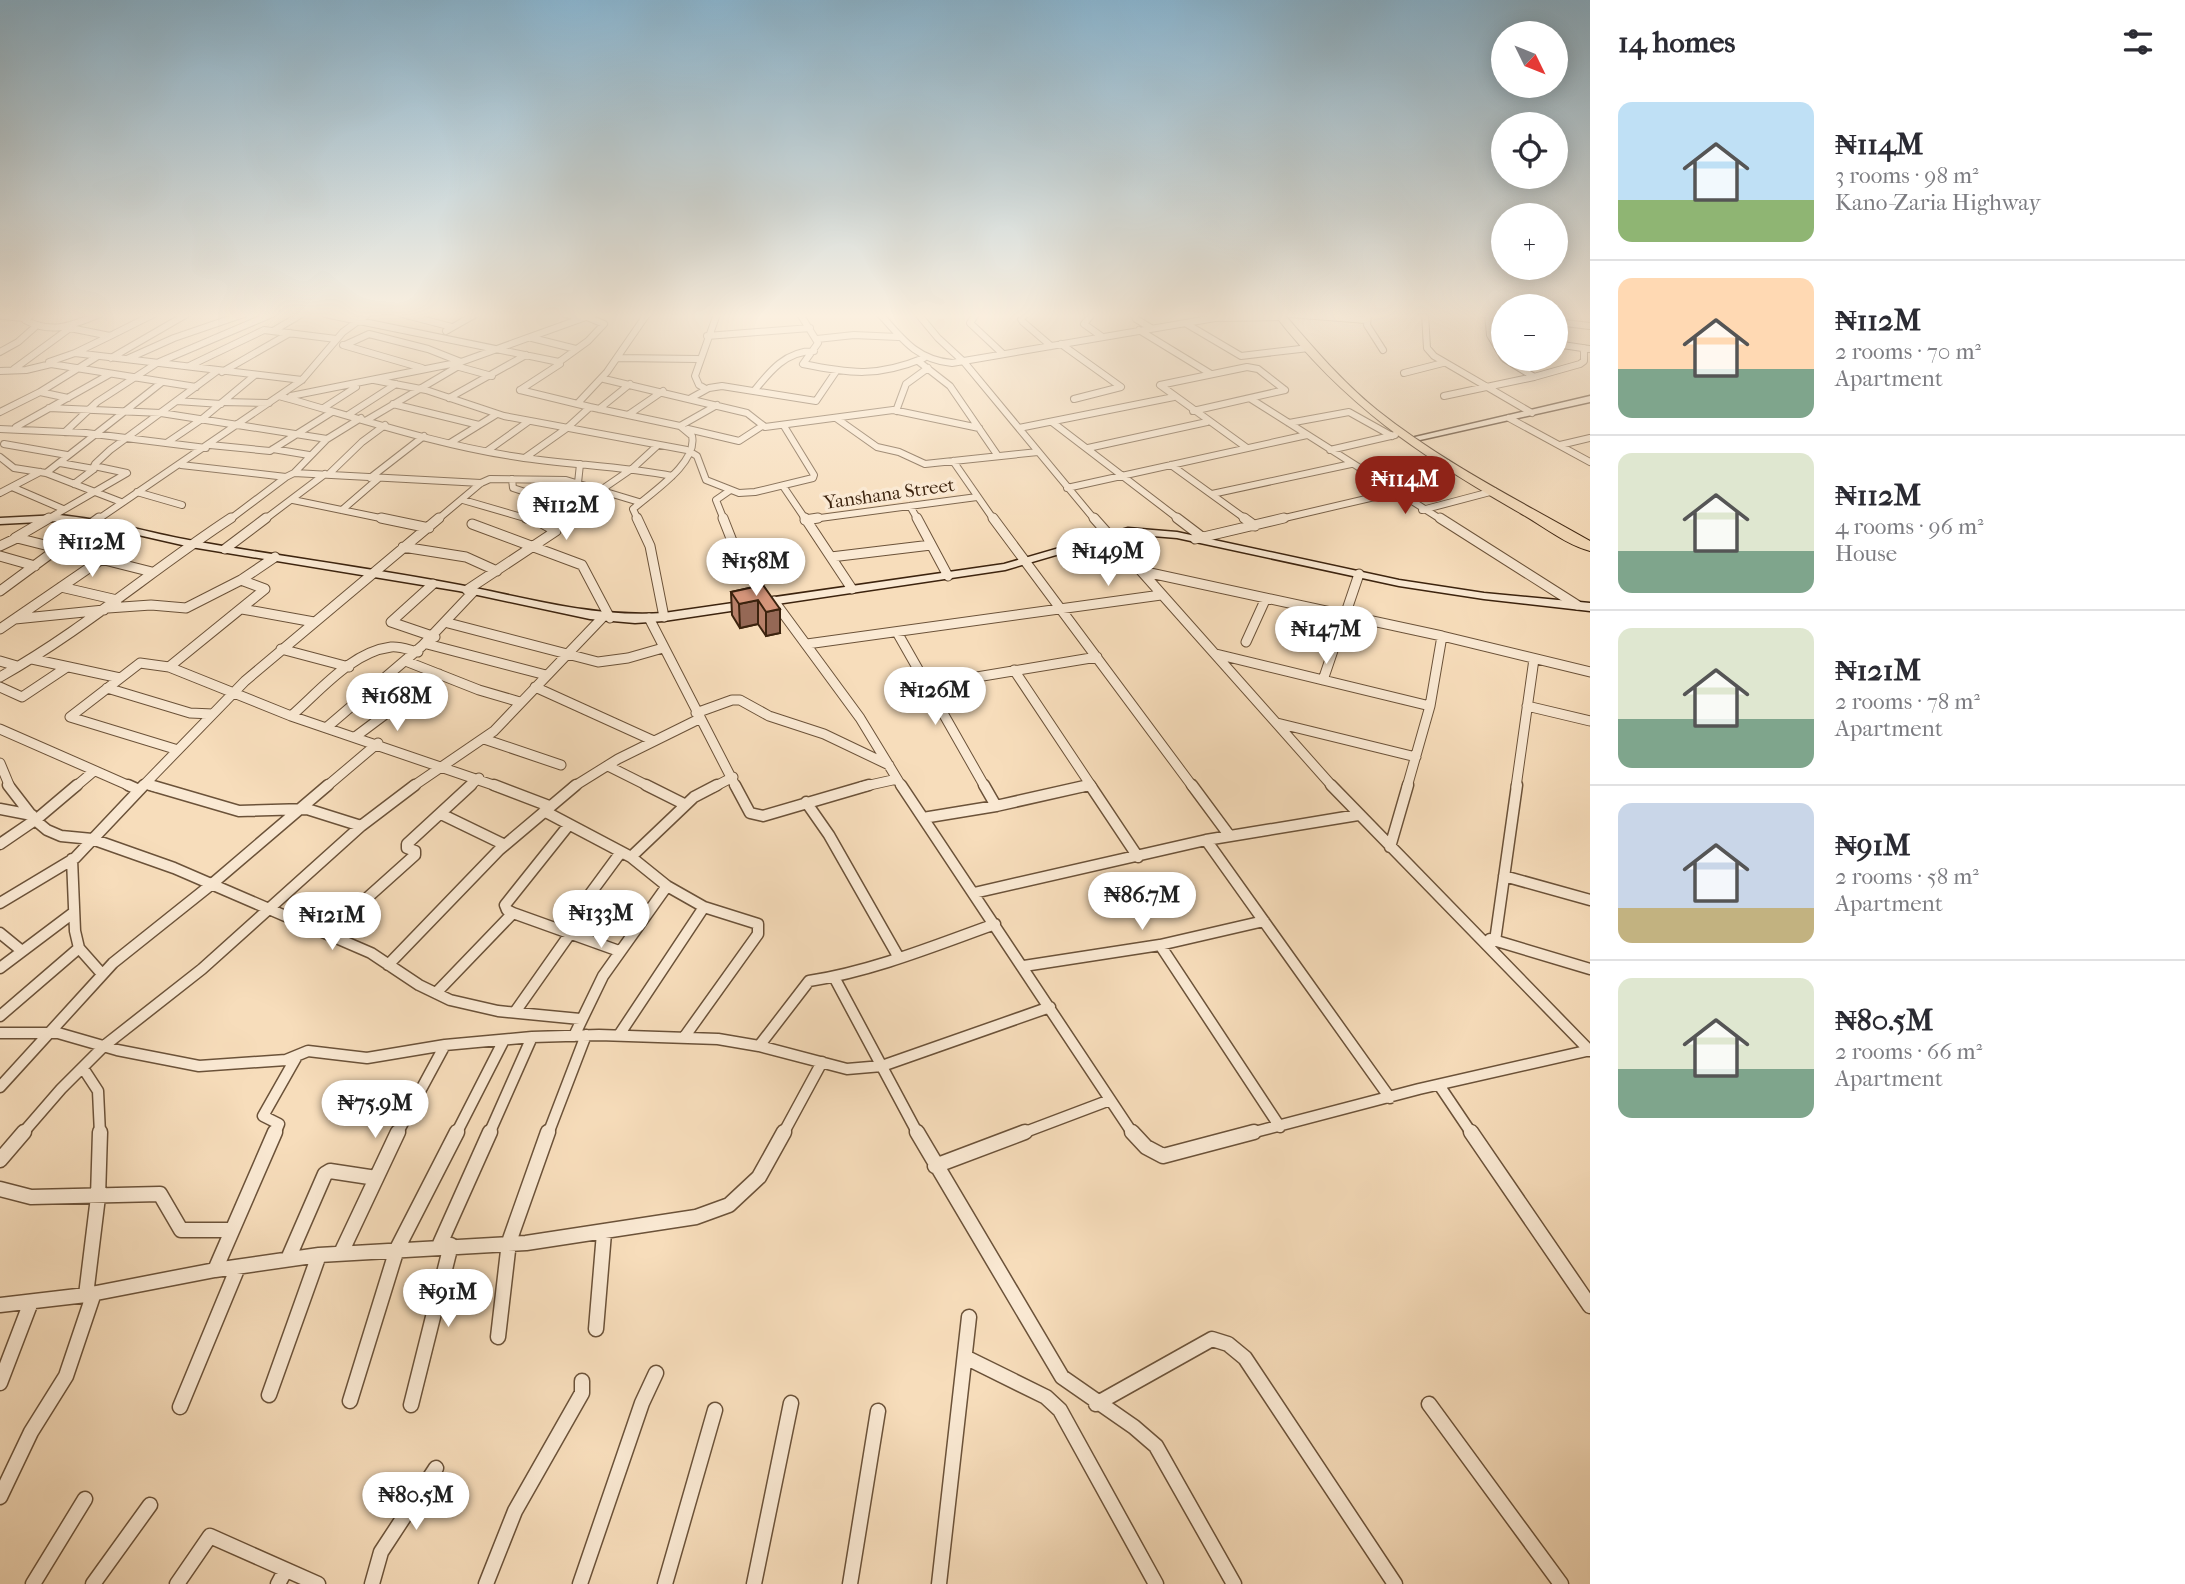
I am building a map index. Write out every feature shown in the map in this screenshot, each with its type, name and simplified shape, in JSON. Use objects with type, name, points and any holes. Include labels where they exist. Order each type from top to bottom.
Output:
[{"type":"highway","points":[[1346,388],[1397,435],[1590,547]]},
{"type":"highway","points":[[1356,388],[1420,437],[1590,536]]},
{"type":"street","points":[[0,411],[47,388]]},
{"type":"street","points":[[2,445],[17,428],[86,388]]},
{"type":"street","points":[[65,432],[97,402],[118,388]]},
{"type":"street","points":[[0,493],[60,463],[155,388]]},
{"type":"street","points":[[74,484],[125,439],[194,388]]},
{"type":"street","points":[[168,442],[241,388]]},
{"type":"street","points":[[283,397],[293,388]]},
{"type":"street","points":[[0,591],[121,502],[208,447],[269,403],[283,397],[334,388]]},
{"type":"street","points":[[0,426],[262,452],[273,449],[297,434],[356,388]]},
{"type":"street","points":[[348,415],[390,388]]},
{"type":"street","points":[[0,677],[32,659],[106,609],[191,544],[244,510],[290,475],[327,439],[418,388],[497,414],[693,452]]},
{"type":"street","points":[[449,398],[469,388]]},
{"type":"street","points":[[522,388],[519,390],[739,441],[762,426],[784,426],[896,411],[979,428]]},
{"type":"street","points":[[578,403],[594,388]]},
{"type":"street","points":[[599,409],[625,388]]},
{"type":"street","points":[[648,388],[752,415],[762,426]]},
{"type":"street","points":[[691,398],[712,388]]},
{"type":"street","points":[[734,388],[816,401],[825,388]]},
{"type":"street","points":[[754,391],[757,388]]},
{"type":"street","points":[[896,411],[903,388]]},
{"type":"street","points":[[951,388],[999,456]]},
{"type":"street","points":[[986,388],[1067,488],[1358,815],[1590,1051]]},
{"type":"street","points":[[1074,399],[1117,388]]},
{"type":"street","points":[[1162,388],[1247,448]]},
{"type":"street","points":[[1193,411],[1285,390],[1282,388]]},
{"type":"street","points":[[1444,396],[1482,388]]},
{"type":"street","points":[[1488,388],[1532,413]]},
{"type":"street","points":[[628,415],[663,391]]},
{"type":"street","points":[[40,392],[68,398]]},
{"type":"street","points":[[283,397],[487,451],[580,464],[633,468],[672,477]]},
{"type":"street","points":[[1019,428],[1174,397]]},
{"type":"street","points":[[1251,399],[1577,606]]},
{"type":"street","points":[[1420,437],[1590,399]]},
{"type":"street","points":[[177,401],[269,403]]},
{"type":"street","points":[[393,404],[479,425]]},
{"type":"street","points":[[684,428],[717,405]]},
{"type":"street","points":[[526,457],[567,428],[590,407]]},
{"type":"street","points":[[50,408],[160,413],[327,439]]},
{"type":"street","points":[[1289,423],[1349,412],[1397,435]]},
{"type":"street","points":[[450,443],[497,414]]},
{"type":"street","points":[[836,418],[877,447],[899,452],[925,464],[1038,452]]},
{"type":"street","points":[[1509,418],[1590,462]]},
{"type":"street","points":[[487,451],[529,421]]},
{"type":"street","points":[[1052,422],[1199,538]]},
{"type":"street","points":[[1088,448],[1207,422]]},
{"type":"street","points":[[225,550],[327,474],[385,425]]},
{"type":"street","points":[[684,428],[694,437],[693,452],[706,480],[729,491],[755,492],[808,481],[814,475],[784,426]]},
{"type":"street","points":[[1067,488],[1307,435]]},
{"type":"street","points":[[1330,450],[1397,435]]},
{"type":"street","points":[[370,478],[424,436]]},
{"type":"street","points":[[1560,445],[1590,438]]},
{"type":"street","points":[[2,445],[67,455]]},
{"type":"street","points":[[601,490],[633,468],[658,445]]},
{"type":"street","points":[[273,449],[309,455]]},
{"type":"street","points":[[664,617],[650,546],[633,509],[672,477],[693,452]]},
{"type":"street","points":[[0,457],[14,468],[44,472],[121,502]]},
{"type":"street","points":[[953,461],[1229,835]]},
{"type":"street","points":[[0,546],[127,472],[60,463]]},
{"type":"street","points":[[1374,479],[1447,463]]},
{"type":"street","points":[[553,500],[578,483],[580,464]]},
{"type":"street","points":[[1212,494],[1351,464]]},
{"type":"street","points":[[181,465],[290,475],[327,474],[481,483]]},
{"type":"street","points":[[1171,465],[1255,526]]},
{"type":"street","points":[[342,510],[379,478]]},
{"type":"street","points":[[0,903],[88,847],[92,839],[233,693],[281,649],[464,500],[481,483],[491,479],[555,478],[639,502]]},
{"type":"street","points":[[512,479],[513,488],[561,505],[539,522]]},
{"type":"street","points":[[783,486],[852,590]]},
{"type":"street","points":[[12,487],[63,509]]},
{"type":"street","points":[[729,491],[716,500],[734,546],[771,601],[807,644],[890,765],[1143,1147],[1163,1156],[1439,1085],[1590,1051]]},
{"type":"street","points":[[1422,510],[1494,491]]},
{"type":"street","points":[[137,492],[182,505]]},
{"type":"street","points":[[1199,538],[1396,492]]},
{"type":"street","name":"Yanshana Street","points":[[806,520],[977,497]]},
{"type":"street","points":[[293,500],[429,528]]},
{"type":"street","points":[[326,728],[408,662],[448,623],[471,591],[497,570],[556,531],[539,522],[464,500]]},
{"type":"street","points":[[910,506],[948,576]]},
{"type":"street","points":[[0,521],[45,519],[94,522],[191,544],[372,573],[606,617],[664,617],[948,576],[1026,563],[1128,531],[1199,538],[1359,575],[1484,596],[1590,607]]},
{"type":"street","points":[[472,524],[535,546],[586,568],[606,617]]},
{"type":"street","points":[[15,538],[152,572]]},
{"type":"street","points":[[831,557],[931,545]]},
{"type":"street","points":[[404,547],[466,557],[497,570]]},
{"type":"street","points":[[0,556],[35,566]]},
{"type":"street","points":[[13,620],[151,606],[179,609],[242,580],[275,558]]},
{"type":"street","points":[[0,629],[102,559]]},
{"type":"street","points":[[1141,571],[1441,636],[1590,672]]},
{"type":"street","points":[[1323,680],[1343,614],[1359,575]]},
{"type":"street","points":[[169,667],[265,589],[242,580]]},
{"type":"street","points":[[433,584],[391,622],[435,636]]},
{"type":"street","points":[[61,587],[117,600]]},
{"type":"street","points":[[807,644],[898,634],[1161,595]]},
{"type":"street","points":[[1246,642],[1266,598]]},
{"type":"street","points":[[242,609],[314,622]]},
{"type":"street","points":[[0,1160],[104,1046],[202,969],[361,826],[484,739],[606,617]]},
{"type":"street","points":[[649,618],[697,716],[753,815],[763,816],[838,792],[897,779]]},
{"type":"street","points":[[448,623],[606,662],[663,648]]},
{"type":"street","points":[[898,634],[996,806]]},
{"type":"street","points":[[1390,847],[1430,706],[1441,636]]},
{"type":"street","points":[[427,644],[546,675]]},
{"type":"street","points":[[290,716],[370,653],[390,647],[418,652]]},
{"type":"street","points":[[281,649],[349,667]]},
{"type":"street","points":[[1215,654],[1430,706]]},
{"type":"street","points":[[929,685],[1097,657]]},
{"type":"street","points":[[32,659],[120,678]]},
{"type":"street","points":[[1495,941],[1534,659]]},
{"type":"street","points":[[0,661],[17,666]]},
{"type":"street","points":[[408,662],[520,702]]},
{"type":"street","points":[[178,750],[70,717],[140,663],[169,667],[290,716],[444,765],[546,808],[568,826],[626,855],[667,886],[704,907],[750,920],[760,928],[685,1036]]},
{"type":"street","points":[[0,687],[22,697],[67,667]]},
{"type":"street","points":[[1014,670],[1138,857]]},
{"type":"street","points":[[355,737],[439,674]]},
{"type":"street","points":[[535,687],[654,741]]},
{"type":"street","points":[[107,688],[190,713],[213,714]]},
{"type":"street","points":[[388,965],[505,845],[546,808],[608,766],[697,716],[732,700],[740,700],[769,716],[824,734],[853,750],[890,765]]},
{"type":"street","points":[[1527,706],[1590,721]]},
{"type":"street","points":[[1276,723],[1416,757]]},
{"type":"street","points":[[0,729],[94,771],[143,787],[239,811],[297,809],[322,813],[361,826]]},
{"type":"street","points":[[484,739],[561,765]]},
{"type":"street","points":[[0,1087],[102,974],[378,743]]},
{"type":"street","points":[[0,763],[8,785],[34,818],[61,836],[92,839],[212,884],[370,953],[436,993],[482,1009],[580,1019]]},
{"type":"street","points":[[608,766],[684,804]]},
{"type":"street","points":[[0,844],[94,771]]},
{"type":"street","points":[[515,1012],[569,930],[626,855],[684,804],[704,790],[733,777]]},
{"type":"street","points":[[328,933],[415,855],[415,851],[407,848],[407,844],[479,779]]},
{"type":"street","points":[[923,818],[996,806],[1090,785]]},
{"type":"street","points":[[806,802],[829,835],[899,958]]},
{"type":"street","points":[[0,809],[34,818]]},
{"type":"street","points":[[441,814],[505,845]]},
{"type":"street","points":[[974,892],[1229,835],[1358,815]]},
{"type":"street","points":[[568,826],[505,905],[507,910],[569,930],[619,951]]},
{"type":"street","points":[[1206,840],[1390,1098]]},
{"type":"street","points":[[72,859],[73,913],[79,948],[102,974]]},
{"type":"street","points":[[1504,876],[1590,900]]},
{"type":"street","points":[[498,1336],[509,1242],[580,1036],[580,1019],[619,951],[667,886]]},
{"type":"street","points":[[620,1035],[642,997],[704,907]]},
{"type":"street","points":[[0,968],[73,913]]},
{"type":"street","points":[[436,993],[513,913]]},
{"type":"street","points":[[1024,966],[1160,945],[1264,921]]},
{"type":"street","points":[[759,1046],[803,985],[815,979],[834,977],[899,958],[995,925]]},
{"type":"street","points":[[0,933],[22,951]]},
{"type":"street","points":[[1476,935],[1590,969]]},
{"type":"street","points":[[1160,945],[1280,1127]]},
{"type":"street","points":[[0,1016],[79,948]]},
{"type":"street","points":[[834,977],[935,1166],[1062,1377],[1078,1393],[1147,1436],[1156,1446],[1234,1584]]},
{"type":"street","points":[[0,1033],[49,1032],[199,1066],[286,1060],[308,1051],[366,1058],[445,1045],[532,1037],[685,1036],[759,1046],[848,1069],[882,1066],[1050,1007]]},
{"type":"street","points":[[411,1405],[445,1245],[532,1037]]},
{"type":"street","points":[[350,1401],[397,1249],[504,1040]]},
{"type":"street","points":[[341,1254],[407,1112],[445,1045]]},
{"type":"street","points":[[215,1270],[279,1124],[263,1116],[297,1056]]},
{"type":"street","points":[[0,1306],[90,1294],[215,1270],[319,1255],[604,1233],[696,1217],[729,1205],[759,1177],[822,1062]]},
{"type":"street","points":[[0,1497],[31,1432],[66,1376],[90,1294],[98,1197],[99,1095],[94,1082],[83,1068]]},
{"type":"street","points":[[1439,1085],[1590,1306]]},
{"type":"street","points":[[935,1166],[1110,1100]]},
{"type":"street","points":[[288,1259],[325,1174],[330,1171],[376,1178]]},
{"type":"street","points":[[0,1189],[31,1197],[160,1194],[181,1230],[231,1230]]},
{"type":"street","points":[[596,1329],[604,1233]]},
{"type":"street","points":[[269,1395],[319,1255]]},
{"type":"street","points":[[180,1407],[238,1267]]},
{"type":"street","points":[[0,1383],[31,1302]]},
{"type":"street","points":[[939,1584],[970,1317]]},
{"type":"street","points":[[1096,1404],[1212,1339],[1228,1344],[1245,1358],[1395,1584]]},
{"type":"street","points":[[965,1357],[1046,1397],[1060,1410],[1156,1584]]},
{"type":"street","points":[[580,1584],[642,1404],[656,1373]]},
{"type":"street","points":[[486,1584],[515,1510],[582,1393],[582,1381]]},
{"type":"street","points":[[754,1584],[791,1403]]},
{"type":"street","points":[[1429,1404],[1561,1584]]},
{"type":"street","points":[[665,1584],[715,1409]]},
{"type":"street","points":[[850,1584],[877,1411]]},
{"type":"street","points":[[372,1584],[381,1552],[436,1468]]},
{"type":"street","points":[[33,1584],[85,1499]]},
{"type":"street","points":[[93,1584],[150,1505]]},
{"type":"street","points":[[177,1584],[210,1536],[281,1578],[318,1584]]},
{"type":"building","points":[[763,585],[780,609],[766,612],[758,600],[739,604],[731,592]]}]
